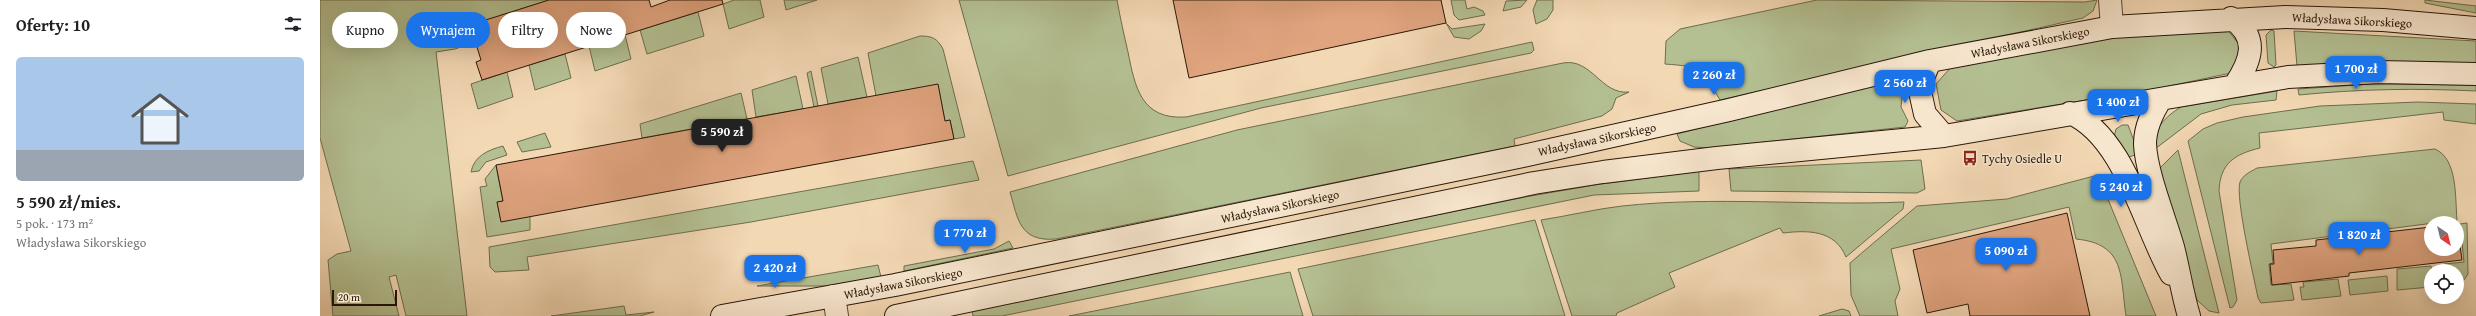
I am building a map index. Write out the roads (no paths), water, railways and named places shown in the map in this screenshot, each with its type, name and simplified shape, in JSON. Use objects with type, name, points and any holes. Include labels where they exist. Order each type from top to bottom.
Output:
[{"type":"street","points":[[2110,0],[2112,27]]},
{"type":"street","name":"Władysława Sikorskiego","points":[[722,316],[836,306],[1729,110],[1930,61],[2112,27],[2231,18],[2285,17],[2383,20],[2476,28]]},
{"type":"street","points":[[2231,18],[2242,26],[2250,47],[2251,58],[2235,85]]},
{"type":"street","points":[[1930,61],[1919,87],[1925,114],[1944,136]]},
{"type":"street","points":[[896,316],[1549,180],[1717,158],[1944,136],[2070,113],[2288,77],[2380,72],[2476,74]]},
{"type":"street","points":[[2161,99],[2148,122],[2145,144],[2174,250],[2181,290],[2188,316]]},
{"type":"street","points":[[2070,113],[2090,124],[2112,148],[2159,252],[2181,290]]},
{"type":"place","name":"Tychy Osiedle U","points":[[1970,158]]}]
